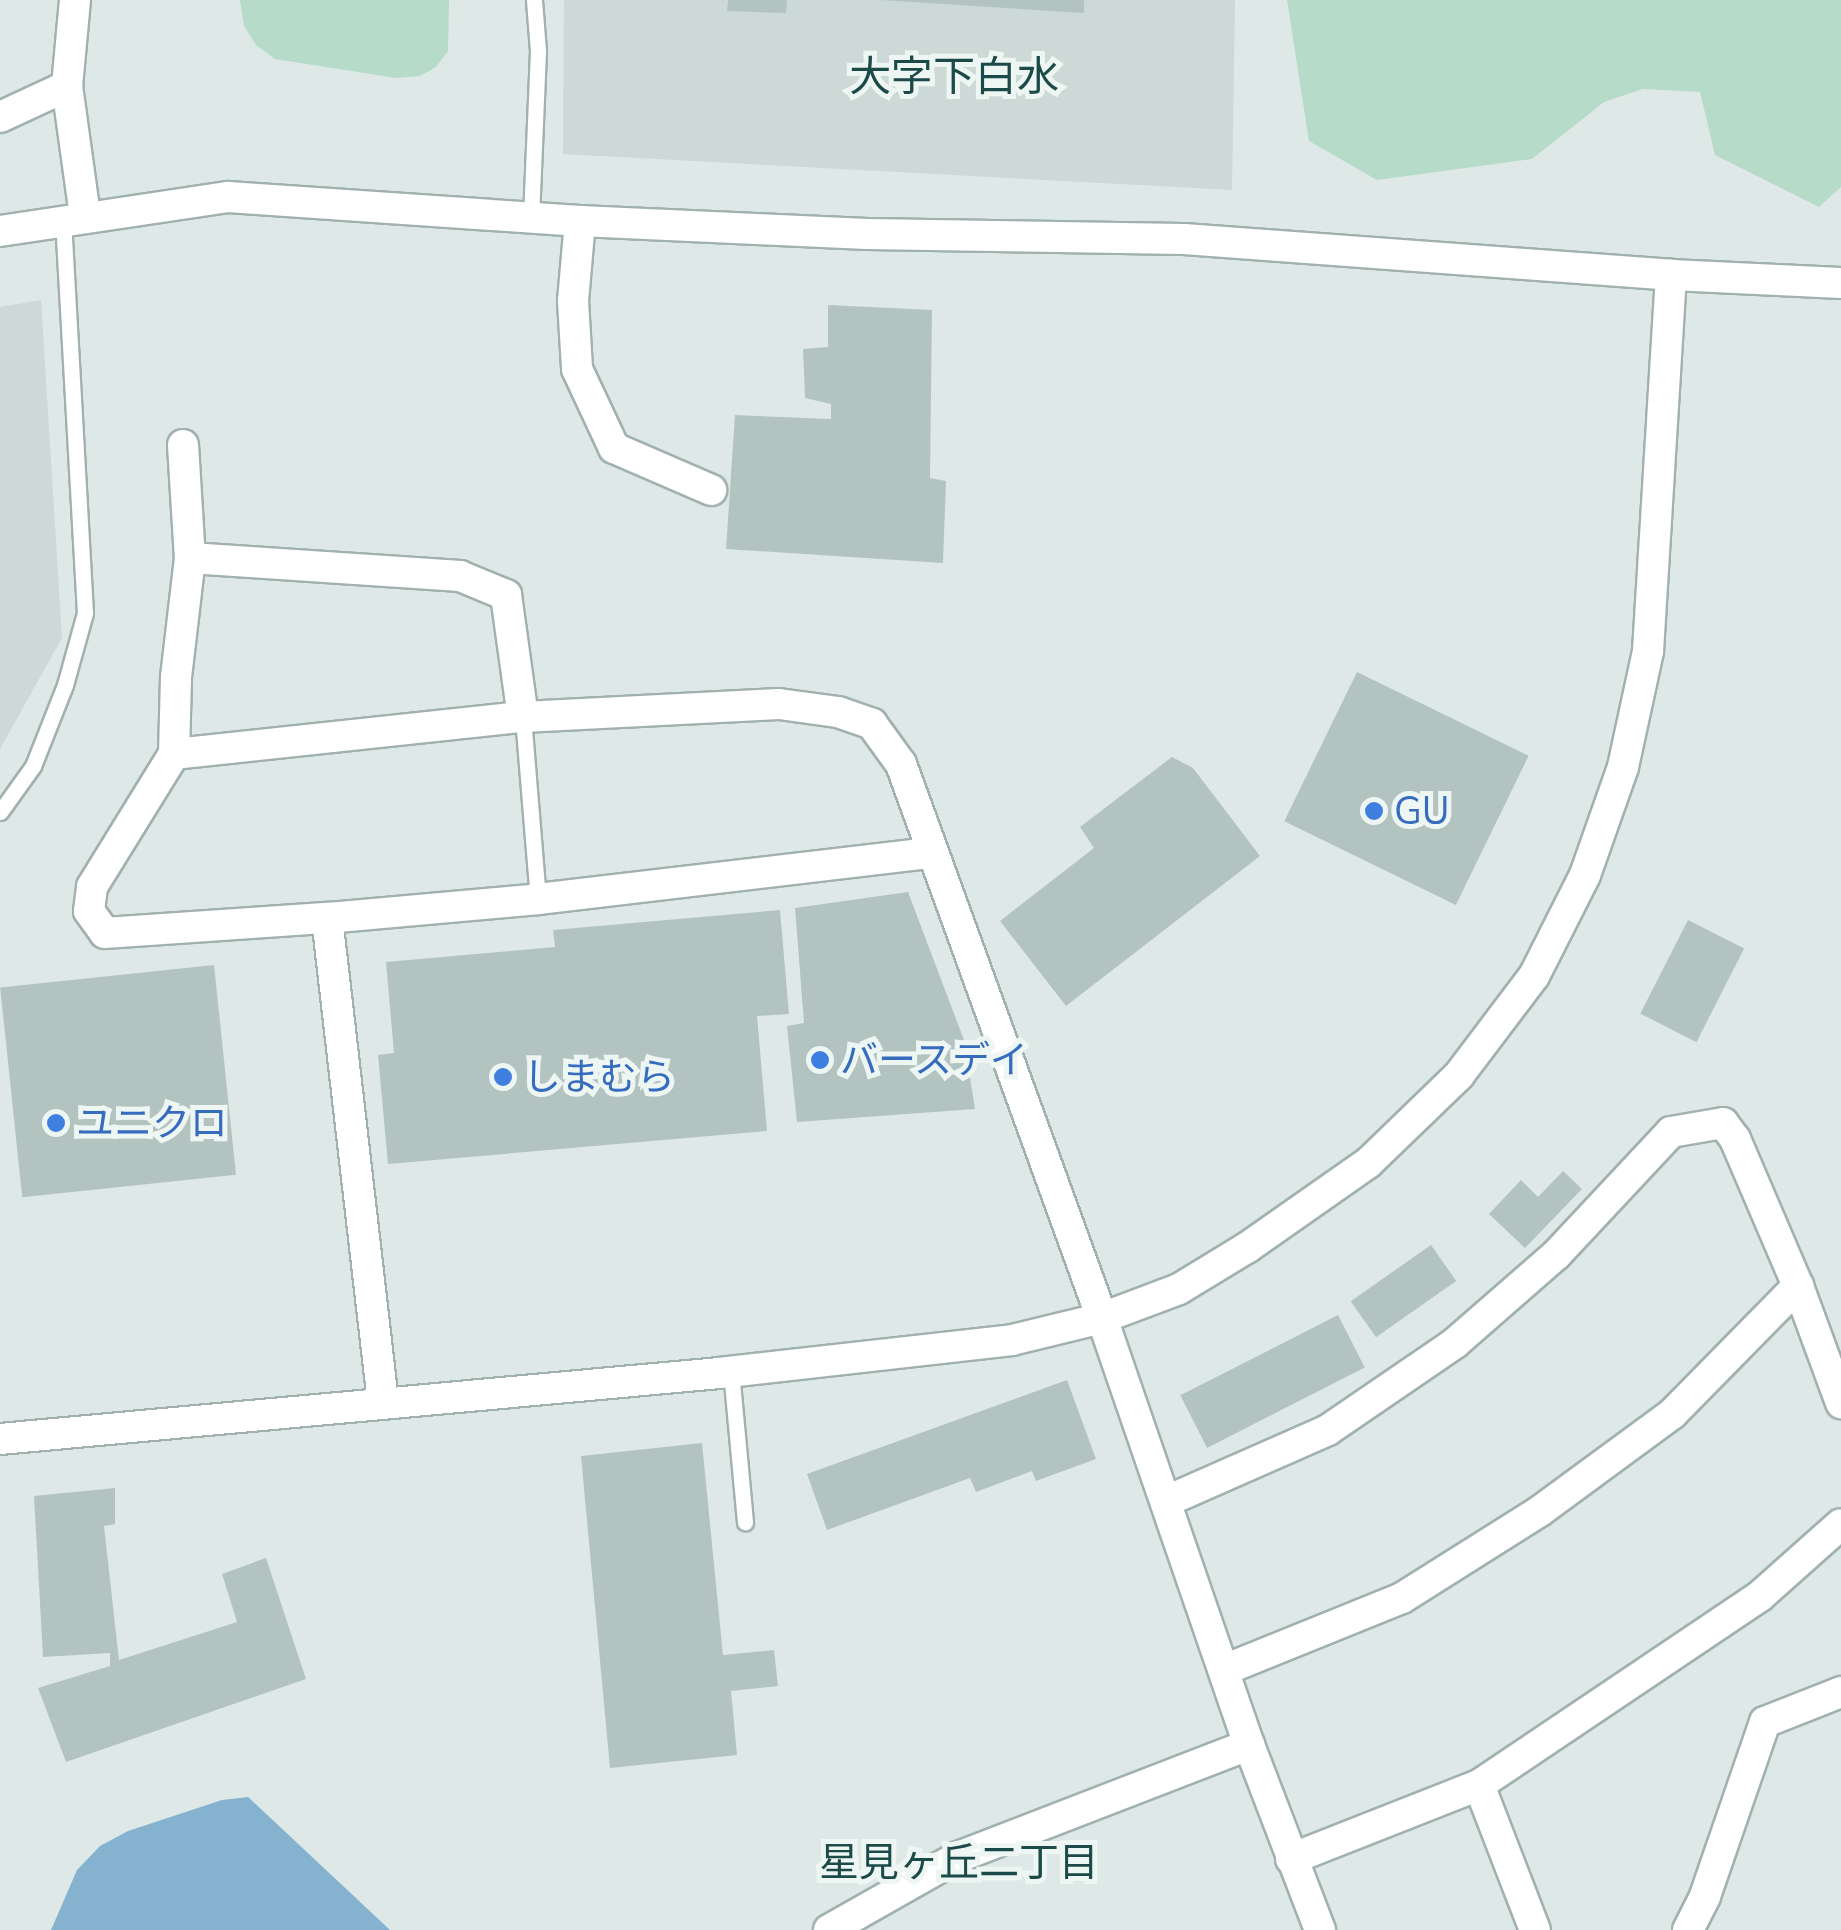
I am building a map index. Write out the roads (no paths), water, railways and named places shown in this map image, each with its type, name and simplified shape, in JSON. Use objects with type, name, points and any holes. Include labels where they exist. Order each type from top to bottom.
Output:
[{"type":"street","points":[[74,218],[67,86],[75,0]]},
{"type":"street","points":[[0,117],[67,86]]},
{"type":"street","points":[[0,231],[228,197],[580,222],[867,234],[1184,239],[1670,275],[1841,283]]},
{"type":"street","points":[[580,222],[573,301],[577,368],[614,448],[710,490]]},
{"type":"street","points":[[0,1439],[732,1371],[1012,1340],[1102,1318],[1179,1289],[1248,1248],[1368,1163],[1459,1075],[1534,976],[1585,876],[1623,766],[1648,651],[1670,275]]},
{"type":"street","points":[[183,445],[190,558],[176,678],[174,754],[92,887],[89,911],[105,933],[538,898],[930,853]]},
{"type":"street","points":[[190,558],[460,576],[506,595],[523,717]]},
{"type":"street","points":[[174,754],[523,717],[779,704],[872,724],[901,764],[1167,1501],[1249,1746],[1320,1930]]},
{"type":"street","points":[[327,918],[383,1401]]},
{"type":"street","points":[[1167,1501],[1328,1430],[1455,1343],[1556,1255],[1671,1132],[1723,1123],[1735,1139],[1798,1286],[1841,1402]]},
{"type":"street","points":[[1224,1670],[1402,1598],[1540,1511],[1672,1414],[1798,1286]]},
{"type":"street","points":[[1291,1859],[1478,1786],[1760,1596],[1841,1524]]},
{"type":"street","points":[[1688,1930],[1706,1896],[1764,1722],[1841,1692]]},
{"type":"street","points":[[829,1930],[958,1856],[1249,1746]]},
{"type":"street","points":[[1478,1786],[1535,1930]]},
{"type":"lane","points":[[531,218],[538,51],[534,0]]},
{"type":"lane","points":[[0,812],[33,766],[66,684],[85,613],[74,218]]},
{"type":"lane","points":[[523,717],[538,898]]},
{"type":"lane","points":[[732,1371],[746,1522]]},
{"type":"water","points":[[248,1797],[390,1930],[51,1930],[77,1870],[100,1846],[128,1831],[222,1800]]},
{"type":"place","name":"GU","points":[[1374,811]]},
{"type":"place","name":"バースデイ","points":[[820,1060]]},
{"type":"place","name":"しまむら","points":[[503,1077]]},
{"type":"place","name":"ユニクロ","points":[[56,1123]]},
{"type":"district","name":"大字下白水","points":[[954,76]]},
{"type":"district","name":"星見ヶ丘二丁目","points":[[959,1861]]}]
